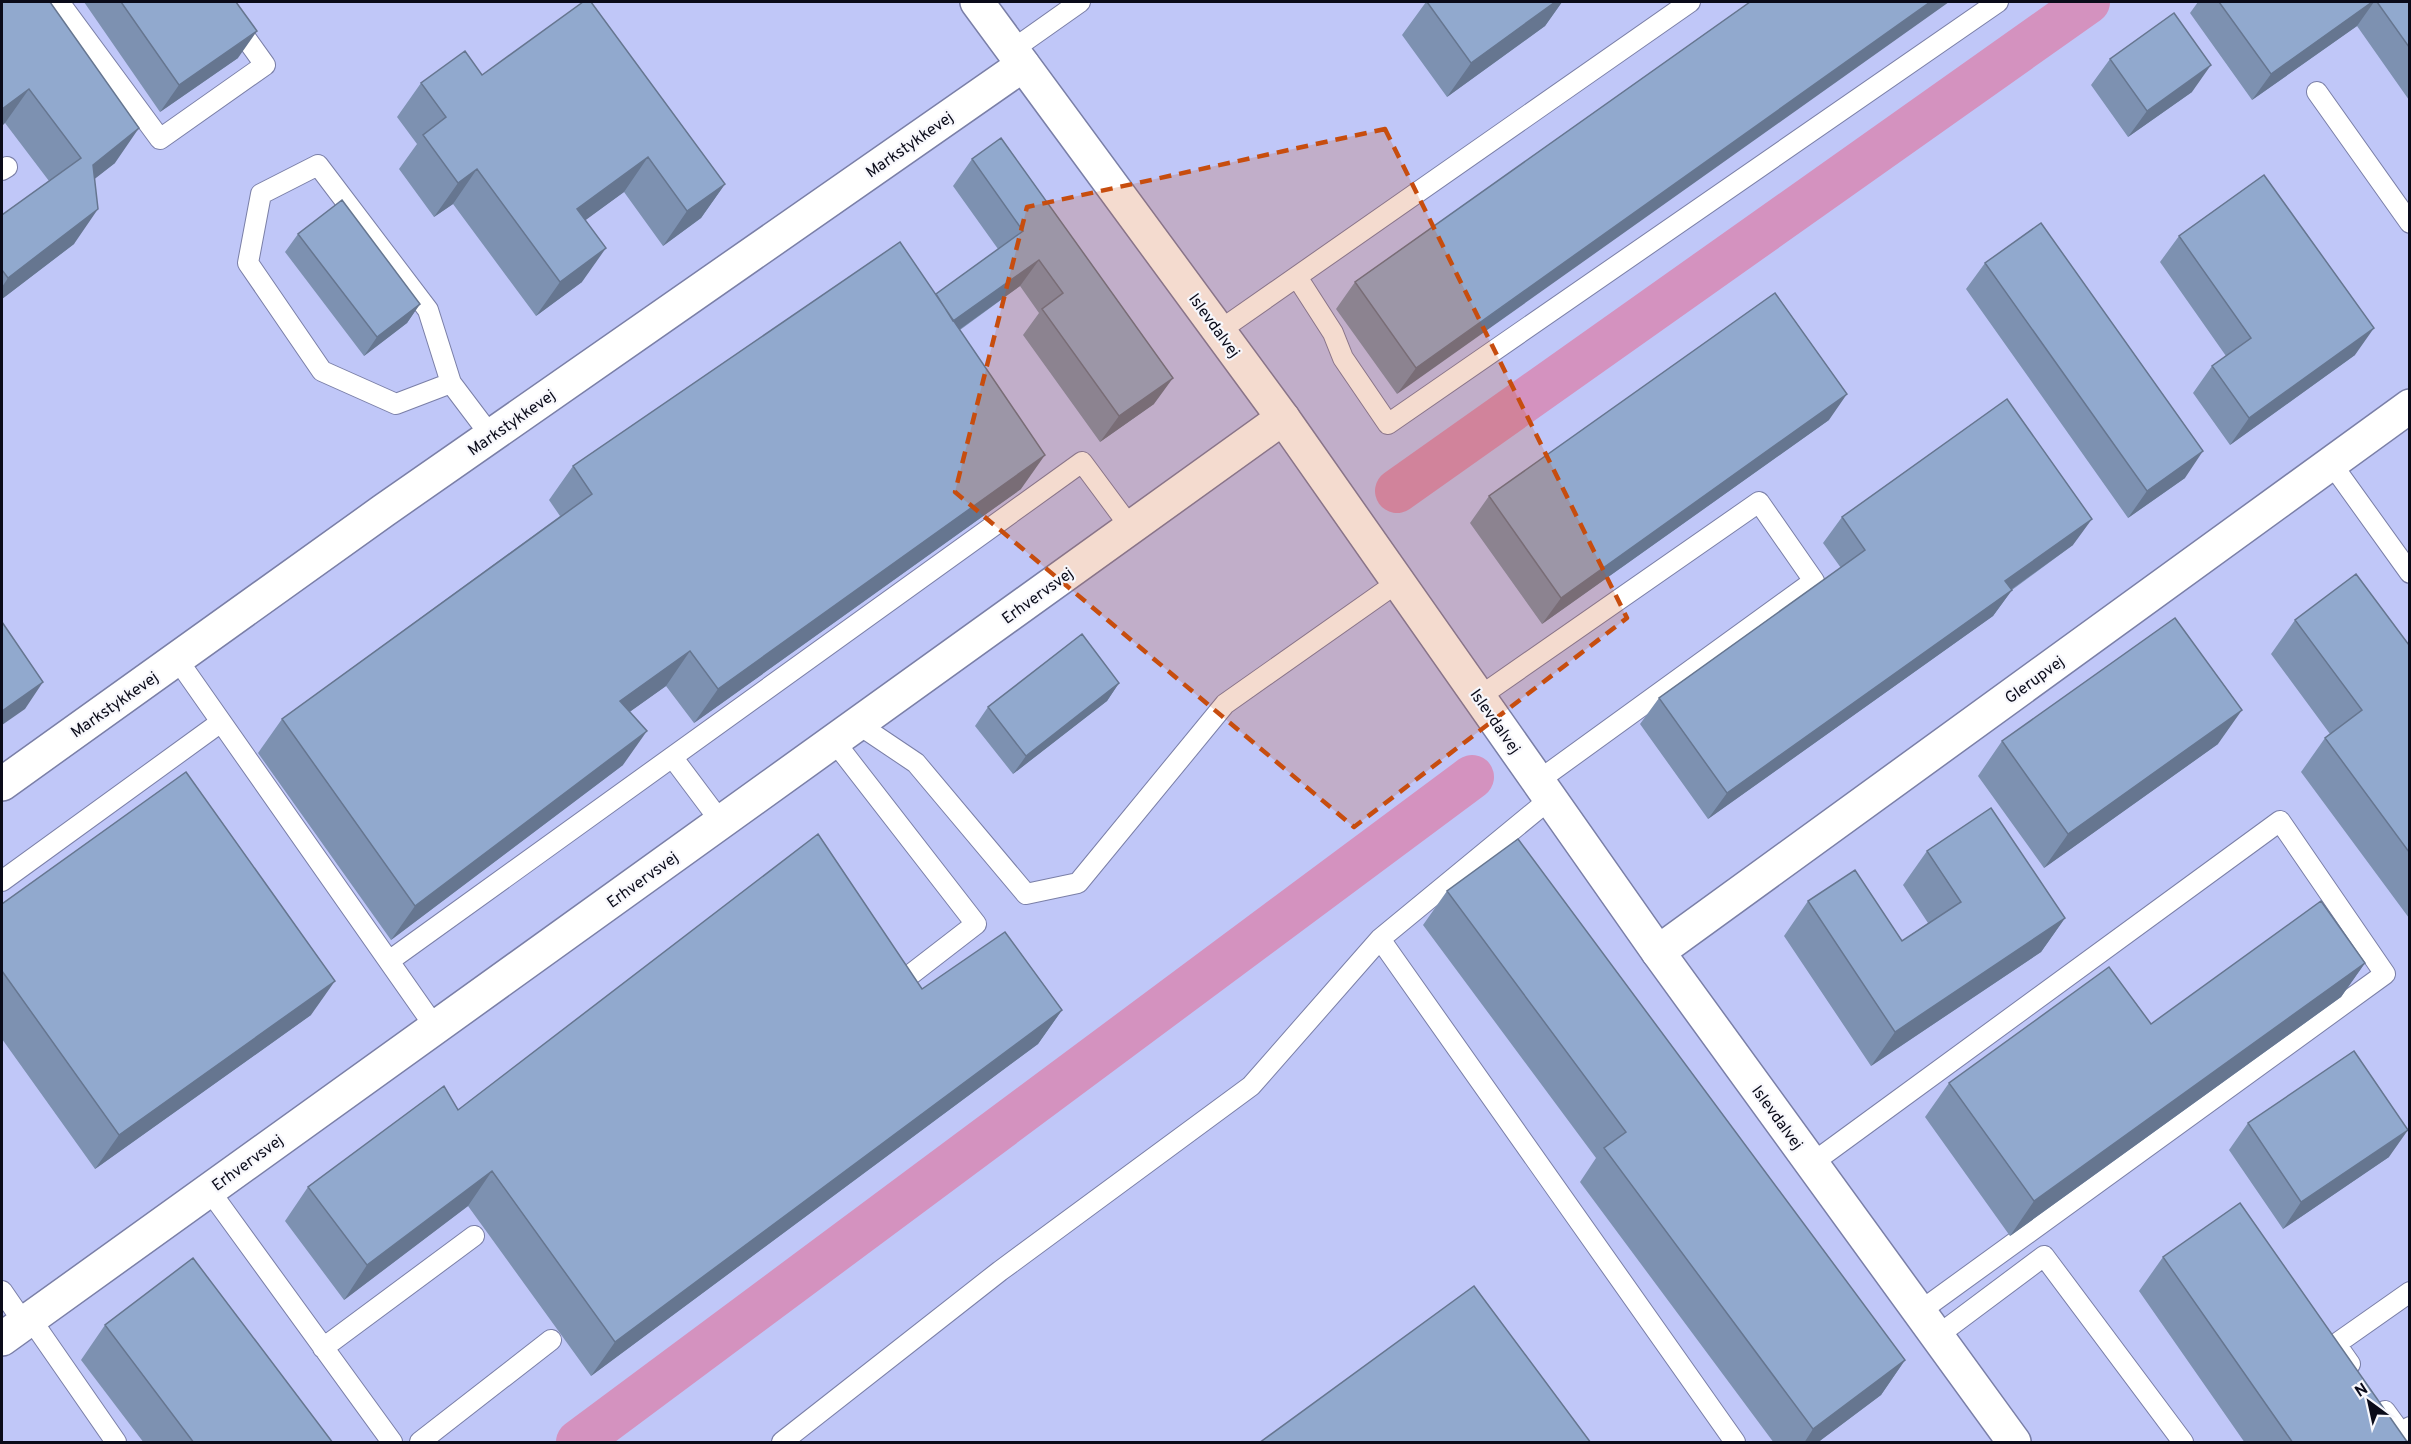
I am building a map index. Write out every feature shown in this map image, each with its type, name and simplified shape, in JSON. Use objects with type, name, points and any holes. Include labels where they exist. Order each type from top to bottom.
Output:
[{"type":"street","name":"Islevdalvej","points":[[977,2],[1283,418],[1658,952],[2014,1443]]},
{"type":"street","name":"Markstykkevej","points":[[2,784],[491,436],[1017,57]]},
{"type":"street","name":"Glerupvej","points":[[1658,952],[2409,406]]},
{"type":"street","name":"Erhvervsvej","points":[[19,1327],[1283,418]]},
{"type":"lane","points":[[60,2],[160,139],[265,65],[220,2]]},
{"type":"lane","points":[[1017,57],[1055,19],[1080,2]]},
{"type":"lane","points":[[1219,331],[1690,2]]},
{"type":"lane","points":[[1297,277],[1334,333],[1343,358],[1388,424],[1998,2]]},
{"type":"lane","points":[[2317,92],[2409,223]]},
{"type":"lane","points":[[451,383],[396,404],[321,371],[248,263],[261,194],[318,165],[428,310],[451,383],[491,436]]},
{"type":"lane","points":[[389,961],[1082,462],[1131,528]]},
{"type":"lane","points":[[2331,463],[2409,573]]},
{"type":"lane","points":[[782,1443],[1000,1271],[1251,1086],[1380,939],[1544,790],[1814,580],[1759,502],[1479,697]]},
{"type":"lane","points":[[846,733],[916,763],[1026,894],[1078,883],[1225,704],[1398,582]]},
{"type":"lane","points":[[177,659],[435,1027]]},
{"type":"lane","points":[[2,881],[221,722]]},
{"type":"lane","points":[[846,733],[976,924],[909,975]]},
{"type":"lane","points":[[673,758],[722,822]]},
{"type":"lane","points":[[1811,1164],[2280,821],[2385,974],[1928,1324]]},
{"type":"lane","points":[[1380,939],[1735,1443]]},
{"type":"lane","points":[[208,1190],[392,1443]]},
{"type":"lane","points":[[324,1348],[474,1236]]},
{"type":"lane","points":[[1928,1324],[2044,1256],[2184,1443]]},
{"type":"lane","points":[[2,1291],[19,1327],[116,1443]]},
{"type":"lane","points":[[2362,1379],[2336,1344],[2409,1292]]},
{"type":"lane","points":[[420,1443],[551,1340]]},
{"type":"lane","points":[[2375,1397],[2401,1433],[2409,1427]]},
{"type":"highlighted area","points":[[1385,129],[1627,618],[1354,827],[955,492],[1027,207]]},
{"type":"shaded area","points":[[2,2],[2409,2],[2409,1442],[2,1442]]},
{"type":"building","points":[[2,2],[50,2],[139,128],[93,165],[98,209],[8,278],[2,270],[2,215],[81,158],[29,89],[2,109]]},
{"type":"building","points":[[121,2],[236,2],[257,31],[179,85]]},
{"type":"building","points":[[583,2],[591,2],[725,184],[687,211],[648,157],[577,209],[606,248],[560,282],[477,169],[458,183],[423,135],[446,117],[421,83],[465,51],[482,75]]},
{"type":"building","points":[[1427,2],[1555,2],[1471,63]]},
{"type":"building","points":[[1750,2],[1930,2],[1416,368],[1355,282]]},
{"type":"building","points":[[2219,2],[2372,2],[2271,74]]},
{"type":"building","points":[[2377,2],[2409,2],[2409,47]]},
{"type":"building","points":[[2174,13],[2211,65],[2147,111],[2110,59]]},
{"type":"building","points":[[1001,138],[1173,378],[1119,416],[1042,309],[1063,293],[1039,260],[953,321],[936,294],[1023,231],[972,159]]},
{"type":"building","points":[[2264,175],[2374,328],[2249,418],[2212,366],[2251,338],[2179,236]]},
{"type":"building","points":[[342,200],[420,304],[377,337],[298,234]]},
{"type":"building","points":[[2041,223],[2203,451],[2147,491],[1985,263]]},
{"type":"building","points":[[900,242],[1045,455],[718,689],[690,651],[620,701],[647,731],[415,906],[282,719],[592,494],[573,466]]},
{"type":"building","points":[[1775,293],[1847,394],[1561,598],[1489,496]]},
{"type":"building","points":[[2007,399],[2092,519],[2005,581],[2012,590],[1727,793],[1659,698],[1865,550],[1842,517]]},
{"type":"building","points":[[2356,574],[2409,645],[2409,852],[2325,738],[2362,710],[2295,620]]},
{"type":"building","points":[[2175,618],[2242,710],[2068,834],[2002,741]]},
{"type":"building","points":[[2,622],[43,682],[2,711]]},
{"type":"building","points":[[1082,634],[1119,683],[1026,756],[988,707]]},
{"type":"building","points":[[186,772],[335,981],[119,1135],[2,971],[2,904]]},
{"type":"building","points":[[1991,808],[2065,918],[1895,1032],[1808,901],[1855,870],[1902,941],[1961,902],[1927,851]]},
{"type":"building","points":[[818,834],[922,989],[1005,932],[1062,1010],[615,1342],[492,1171],[367,1265],[308,1187],[444,1086],[458,1110]]},
{"type":"building","points":[[1518,839],[1905,1360],[1813,1429],[1604,1148],[1626,1132],[1447,891]]},
{"type":"building","points":[[2321,901],[2365,963],[2034,1201],[1949,1083],[2109,967],[2151,1024]]},
{"type":"building","points":[[2354,1051],[2408,1130],[2301,1202],[2248,1123]]},
{"type":"building","points":[[2240,1203],[2408,1443],[2293,1443],[2163,1257]]},
{"type":"building","points":[[193,1258],[333,1443],[194,1443],[105,1325]]},
{"type":"building","points":[[1474,1286],[1591,1443],[1259,1443]]},
{"type":"waterway","points":[[1397,491],[2088,2]]},
{"type":"waterway","points":[[578,1442],[1472,777]]}]
